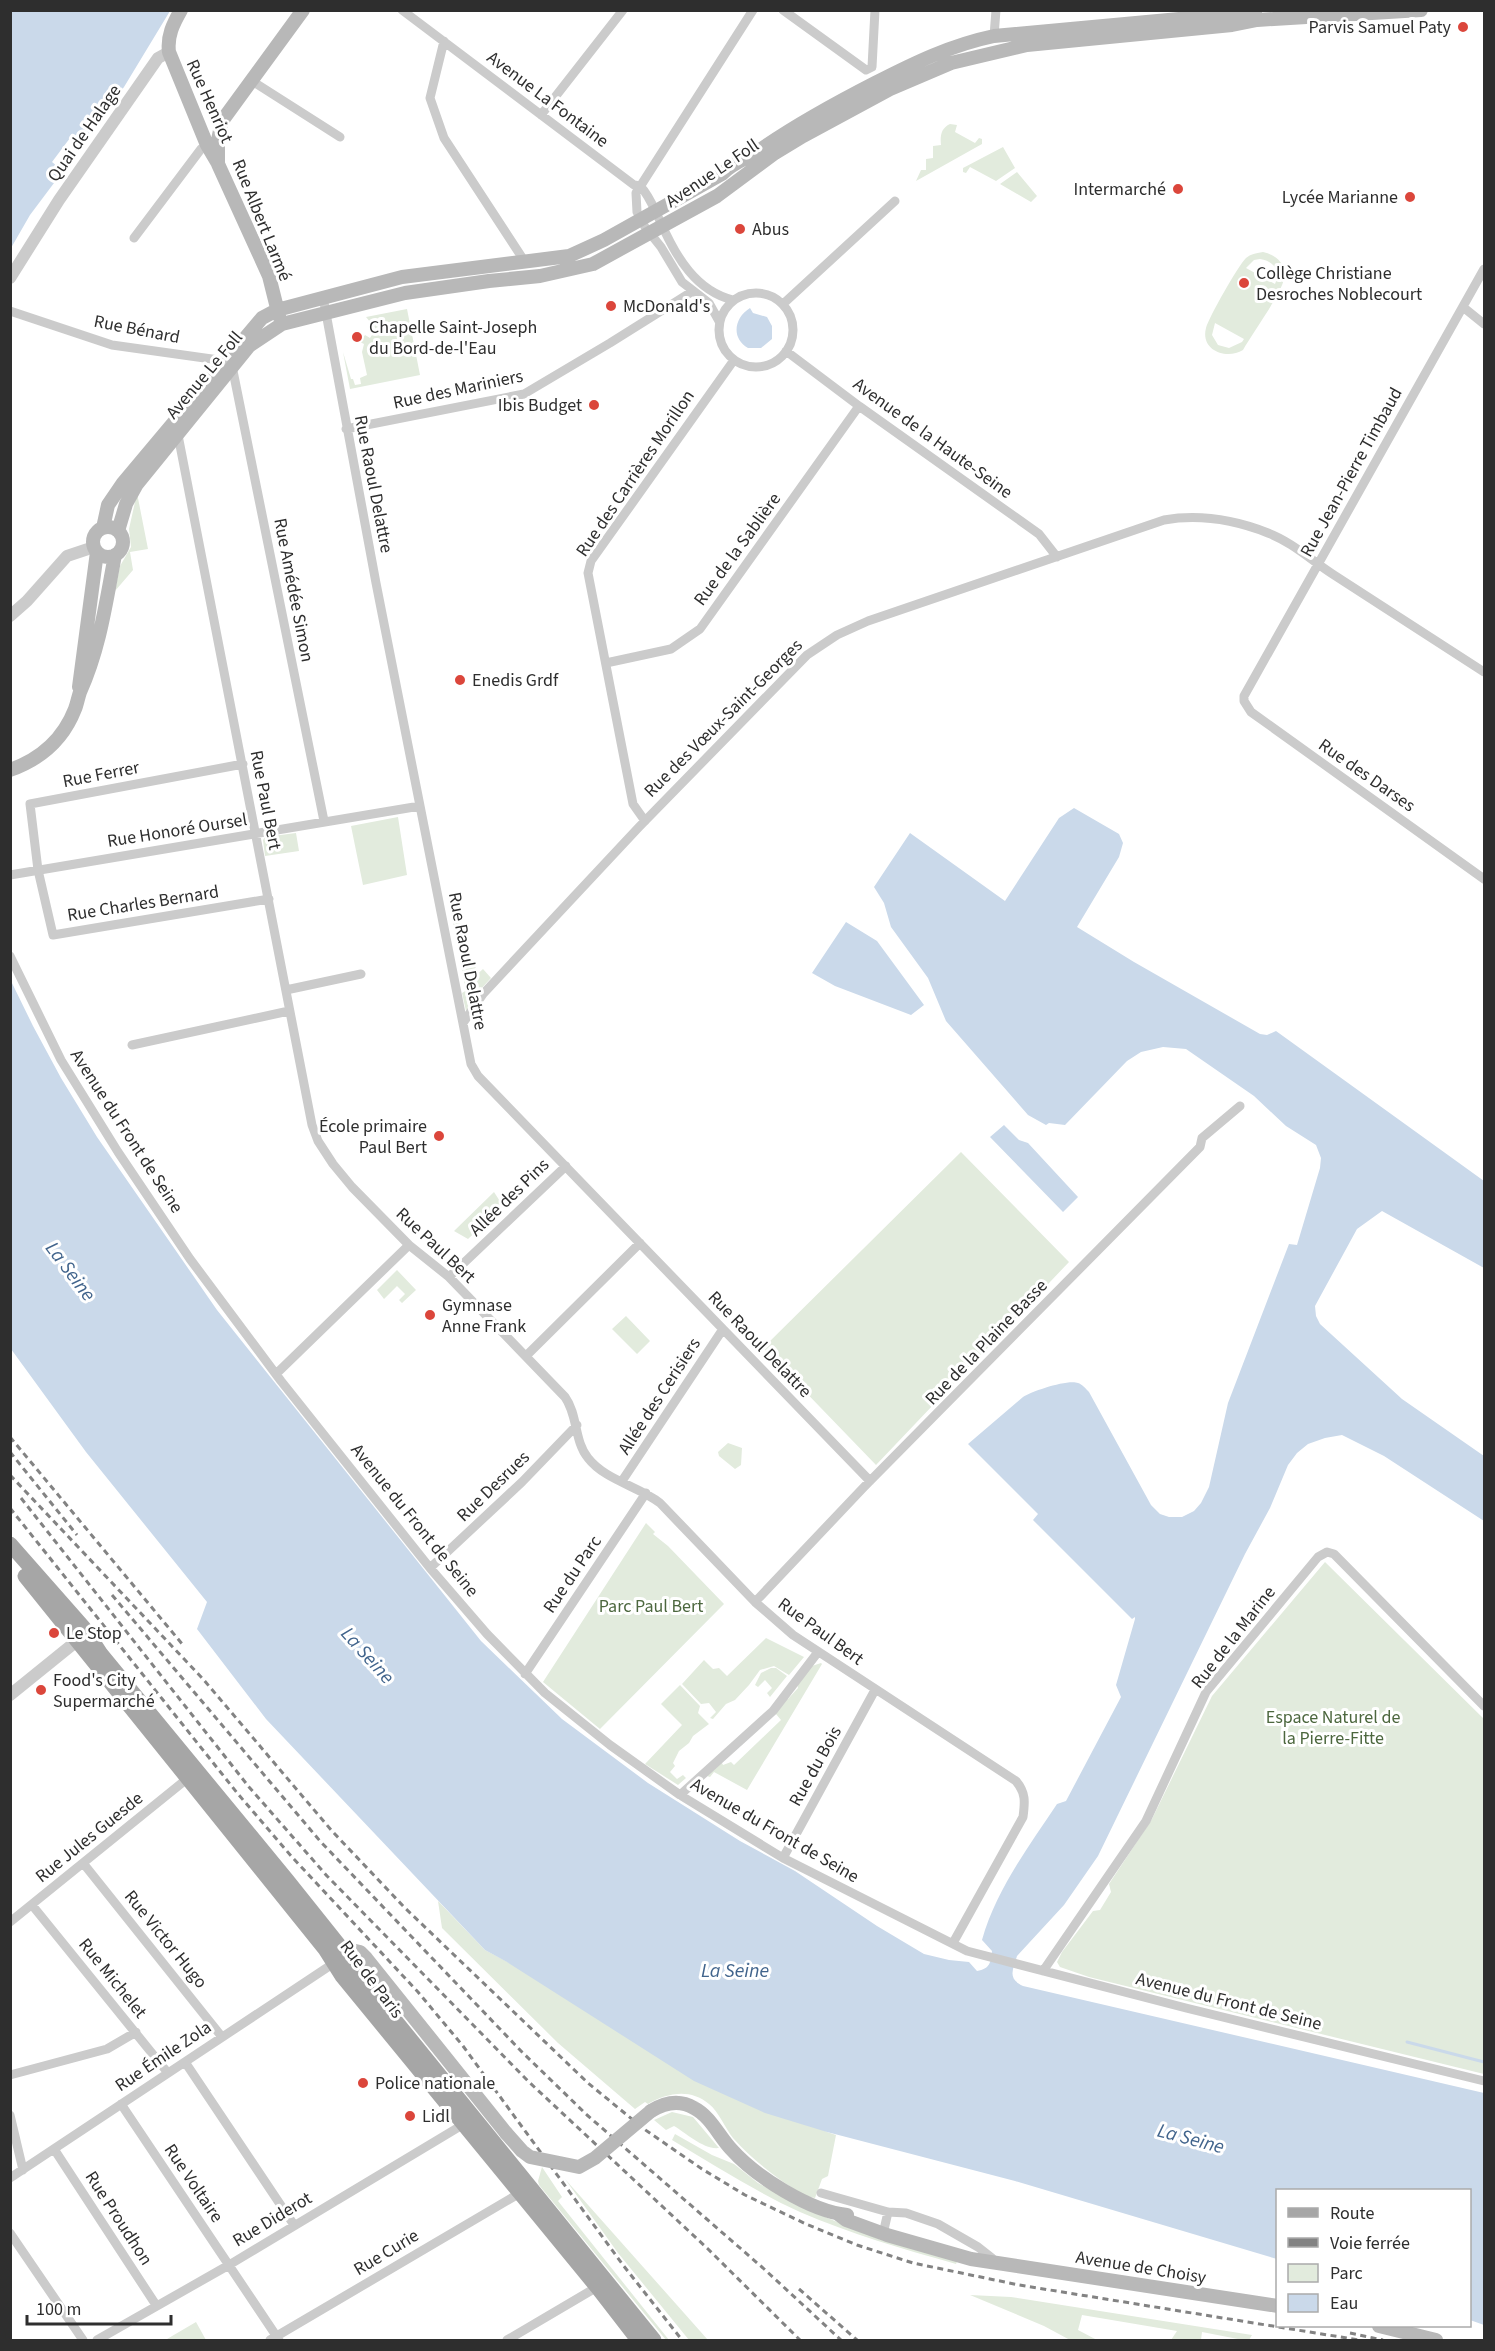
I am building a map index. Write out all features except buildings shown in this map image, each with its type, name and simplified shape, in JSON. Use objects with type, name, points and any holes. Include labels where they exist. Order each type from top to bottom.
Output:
[{"type":"main road","points":[[169,52],[170,33],[181,10]]},
{"type":"main road","points":[[215,137],[303,10]]},
{"type":"main road","name":"Avenue Le Foll","points":[[103,528],[108,505],[123,483],[229,363],[249,346],[282,324],[405,293],[489,280],[540,276],[605,259],[731,166],[760,150],[783,133],[857,92],[946,49],[994,36],[1269,10]]},
{"type":"main road","name":"Avenue Le Foll","points":[[118,531],[126,504],[137,484],[178,435],[262,318],[277,310],[411,275],[525,262],[583,252],[717,196],[775,153],[803,136],[890,89],[951,63],[1027,45],[1222,26],[1257,20],[1421,10]]},
{"type":"main road","name":"Rue Henriot","points":[[169,52],[202,129],[215,137]]},
{"type":"main road","name":"Rue Albert Larmé","points":[[215,137],[218,164],[269,276],[282,324]]},
{"type":"main road","points":[[11,770],[29,763],[44,753],[65,729],[75,709],[92,664],[104,622],[115,555],[122,544],[118,531],[111,527],[103,528],[93,538],[95,550],[79,678],[79,695]]},
{"type":"main road","points":[[95,550],[106,556],[115,555]]},
{"type":"main road","points":[[10,1544],[81,1634]]},
{"type":"main road","points":[[10,1557],[81,1634]]},
{"type":"main road","name":"Rue de Paris","points":[[81,1634],[132,1690],[340,1958],[464,2124],[638,2340]]},
{"type":"main road","name":"Rue de Paris","points":[[81,1634],[188,1778],[340,1958],[360,1977],[654,2340]]},
{"type":"main road","name":"Avenue de Choisy","points":[[340,1958],[351,1950],[360,1952],[366,1958],[506,2133],[530,2157],[579,2167],[595,2158],[661,2105],[685,2104],[705,2116],[732,2150],[754,2171],[780,2188],[838,2214],[846,2220],[960,2256],[1276,2307]]},
{"type":"main road","points":[[1387,2327],[1436,2340]]},
{"type":"street","name":"Avenue La Fontaine","points":[[402,10],[634,185],[640,186]]},
{"type":"street","points":[[541,115],[623,10]]},
{"type":"street","points":[[733,300],[717,295],[694,279],[652,223],[637,212],[636,197],[640,186],[753,10]]},
{"type":"street","points":[[783,10],[866,70],[872,67],[875,10]]},
{"type":"street","points":[[994,36],[996,10]]},
{"type":"street","points":[[444,41],[430,98],[444,138],[525,262]]},
{"type":"street","name":"Quai de Halage","points":[[10,278],[60,200],[158,58],[169,52]]},
{"type":"street","points":[[252,81],[340,137]]},
{"type":"street","points":[[134,238],[201,149],[215,137]]},
{"type":"street","points":[[640,186],[661,247],[682,282],[713,307],[719,321]]},
{"type":"street","points":[[783,304],[895,201]]},
{"type":"street","name":"Rue Jean-Pierre Timbaud","points":[[1245,690],[1485,269]]},
{"type":"street","name":"Rue des Mariniers","points":[[346,429],[524,393],[693,291]]},
{"type":"street","points":[[759,292],[771,295],[783,304],[791,316],[793,330],[786,351],[777,360],[765,366],[751,367],[734,360],[725,351],[720,342],[719,321],[724,309],[733,300],[748,293],[759,292]]},
{"type":"street","name":"Rue Raoul Delattre","points":[[323,297],[346,429],[471,1064],[478,1076],[870,1481]]},
{"type":"street","points":[[1463,307],[1485,324]]},
{"type":"street","name":"Rue Bénard","points":[[10,311],[112,345],[229,363]]},
{"type":"street","name":"Avenue de la Haute-Seine","points":[[786,351],[1039,534],[1057,557]]},
{"type":"street","name":"Rue des Carrières Morillon","points":[[645,821],[633,804],[588,573],[591,561],[734,360]]},
{"type":"street","name":"Rue Amédée Simon","points":[[229,363],[324,821]]},
{"type":"street","name":"Rue de la Sablière","points":[[606,663],[671,650],[700,629],[859,406]]},
{"type":"street","name":"Rue Paul Bert","points":[[178,435],[289,1011],[312,1125],[318,1141],[342,1176],[409,1245],[449,1277],[565,1397],[577,1425],[580,1443],[588,1458],[607,1474],[646,1493],[660,1503],[755,1602],[793,1635],[1016,1780],[1023,1790],[1025,1802],[1023,1817],[953,1943]]},
{"type":"street","name":"Rue des Vœux-Saint-Georges","points":[[463,1023],[483,994],[758,703],[821,644],[867,621],[1164,520],[1187,517],[1230,521],[1269,533],[1283,540],[1485,672]]},
{"type":"street","points":[[10,616],[27,601],[67,556],[95,550]]},
{"type":"street","name":"Rue des Darses","points":[[1245,690],[1244,701],[1251,712],[1485,879]]},
{"type":"street","name":"Rue Ferrer","points":[[38,870],[30,804],[243,764]]},
{"type":"street","name":"Rue Honoré Oursel","points":[[10,875],[420,806]]},
{"type":"street","name":"Rue Charles Bernard","points":[[38,870],[53,935],[269,899]]},
{"type":"street","name":"Avenue du Front de Seine","points":[[10,956],[61,1060],[118,1152],[190,1259],[276,1374],[430,1568],[487,1634],[545,1693],[609,1745],[680,1795],[783,1858],[967,1951],[1209,2014],[1485,2081]]},
{"type":"street","points":[[286,990],[361,974]]},
{"type":"street","points":[[132,1045],[289,1011]]},
{"type":"street","name":"Rue de la Plaine Basse","points":[[755,1602],[870,1481],[1200,1147],[1202,1138],[1240,1106]]},
{"type":"street","name":"Allée des Pins","points":[[449,1277],[566,1166]]},
{"type":"street","points":[[526,1355],[640,1243]]},
{"type":"street","points":[[276,1374],[409,1245]]},
{"type":"street","name":"Allée des Cerisiers","points":[[622,1481],[723,1329]]},
{"type":"street","name":"Rue Desrues","points":[[430,1568],[522,1482],[577,1425]]},
{"type":"street","name":"Rue du Parc","points":[[525,1674],[646,1493]]},
{"type":"street","name":"Rue de la Marine","points":[[1043,1971],[1146,1821],[1206,1692],[1318,1557],[1327,1552],[1334,1554],[1485,1706]]},
{"type":"street","points":[[10,1695],[81,1634]]},
{"type":"street","points":[[680,1795],[773,1711],[819,1652]]},
{"type":"street","name":"Rue du Bois","points":[[783,1858],[875,1690]]},
{"type":"street","name":"Rue Jules Guesde","points":[[12,1918],[32,1905],[188,1778]]},
{"type":"street","name":"Rue Victor Hugo","points":[[83,1863],[222,2037]]},
{"type":"street","name":"Rue Michelet","points":[[32,1905],[168,2073]]},
{"type":"street","name":"Rue Émile Zola","points":[[10,2178],[340,1958]]},
{"type":"street","points":[[10,2075],[107,2049],[136,2032]]},
{"type":"street","points":[[185,2062],[294,2225]]},
{"type":"street","name":"Rue Voltaire","points":[[121,2104],[229,2265],[275,2339]]},
{"type":"street","points":[[10,2115],[23,2170]]},
{"type":"street","name":"Rue Diderot","points":[[97,2340],[229,2265],[464,2124]]},
{"type":"street","name":"Rue Proudhon","points":[[54,2149],[156,2305]]},
{"type":"street","name":"Rue Curie","points":[[275,2339],[520,2193]]},
{"type":"street","points":[[821,2193],[888,2212],[906,2213],[939,2224],[996,2260]]},
{"type":"street","points":[[884,2231],[888,2212]]},
{"type":"street","points":[[10,2233],[83,2340]]},
{"type":"street","points":[[507,2340],[597,2287]]},
{"type":"green space","points":[[950,124],[957,125],[955,132],[975,143],[979,138],[982,139],[982,144],[916,181],[921,170],[926,170],[926,159],[933,158],[933,146],[941,145],[942,133]]},
{"type":"green space","points":[[1003,147],[1015,168],[996,181],[970,167],[966,173],[963,172],[963,168]]},
{"type":"green space","points":[[1017,172],[1037,196],[1031,202],[1000,184]]},
{"type":"green space","points":[[1263,252],[1280,261],[1284,269],[1282,286],[1243,350],[1230,354],[1216,351],[1207,343],[1205,336],[1208,322],[1242,263],[1246,258]],"holes":[[[1260,259],[1275,267],[1277,271],[1275,284],[1246,268],[1254,260]],[[1215,323],[1244,339],[1229,348],[1218,345],[1212,335]]]},
{"type":"green space","points":[[407,309],[420,375],[350,389],[343,352],[351,379],[355,385],[361,384],[360,378],[367,375],[362,352],[364,344],[360,342],[365,335],[370,338],[376,329],[366,317]]},
{"type":"green space","points":[[137,493],[148,549],[130,552],[133,570],[115,591],[120,566],[131,547],[129,529]]},
{"type":"green space","points":[[398,817],[407,875],[363,885],[351,826]]},
{"type":"green space","points":[[296,833],[299,851],[265,856],[263,840],[265,837]]},
{"type":"green space","points":[[452,917],[462,925],[463,952],[477,965],[465,986]]},
{"type":"green space","points":[[483,969],[491,978],[466,1011],[462,993]]},
{"type":"green space","points":[[961,1152],[1069,1262],[876,1465],[763,1348]]},
{"type":"green space","points":[[494,1192],[503,1206],[468,1239],[454,1231]]},
{"type":"green space","points":[[397,1270],[416,1290],[402,1303],[399,1300],[405,1294],[397,1286],[384,1299],[377,1290]]},
{"type":"green space","points":[[626,1316],[650,1341],[637,1354],[612,1329]]},
{"type":"green space","points":[[728,1443],[742,1448],[741,1465],[735,1469],[719,1456],[718,1452]]},
{"type":"green space","name":"Parc Paul Bert","points":[[646,1523],[655,1532],[653,1534],[668,1546],[724,1604],[600,1729],[543,1682]]},
{"type":"green space","name":"Espace Naturel de la Pierre-Fitte","points":[[1325,1562],[1484,1719],[1484,2074],[1089,1977],[1060,1967],[1057,1962],[1093,1911],[1100,1910],[1111,1892],[1109,1884],[1152,1819],[1212,1696]]},
{"type":"green space","points":[[766,1638],[804,1657],[789,1675],[774,1666],[760,1670],[735,1700],[726,1704],[713,1719],[710,1718],[716,1712],[709,1703],[701,1704],[682,1684],[704,1660],[713,1669],[719,1668],[727,1676]]},
{"type":"green space","points":[[821,1663],[747,1790],[714,1772],[710,1777],[707,1776],[721,1761],[723,1765],[731,1762],[734,1765],[781,1720],[776,1714],[784,1698],[788,1699],[798,1688],[797,1684],[812,1666]]},
{"type":"green space","points":[[776,1668],[787,1676],[770,1697],[767,1693],[772,1688],[765,1680],[758,1687],[755,1685],[761,1673]]},
{"type":"green space","points":[[680,1685],[700,1706],[698,1713],[709,1724],[679,1751],[673,1763],[675,1766],[670,1772],[677,1779],[683,1775],[686,1778],[678,1785],[645,1764],[682,1725],[661,1704]]},
{"type":"green space","points":[[438,1901],[485,1950],[836,2135],[828,2176],[822,2179],[815,2198],[794,2189],[756,2161],[733,2138],[713,2107],[702,2099],[686,2094],[671,2095],[648,2104],[645,2102],[635,2109],[558,2043],[442,1928]]},
{"type":"green space","points":[[672,2112],[693,2117],[719,2148],[701,2144],[674,2126],[666,2130],[654,2120]]},
{"type":"green space","points":[[675,2134],[712,2155],[734,2164],[758,2183],[801,2207],[881,2240],[958,2259],[956,2264],[858,2234],[800,2212],[751,2187],[672,2140]]},
{"type":"green space","points":[[542,2167],[562,2197],[558,2201],[669,2340],[666,2340],[539,2185]]},
{"type":"green space","points":[[565,2179],[708,2340],[689,2340],[618,2253]]},
{"type":"green space","points":[[970,2295],[1011,2297],[1252,2335],[1249,2340],[1243,2340],[1202,2332],[1201,2340],[1171,2340],[1177,2331],[1082,2315],[1078,2330],[1097,2340],[1070,2340],[1044,2326]]},
{"type":"green space","points":[[196,2322],[206,2340],[167,2339]]},
{"type":"water","points":[[11,10],[170,11],[124,87],[80,146],[70,138],[52,162],[63,171],[30,215],[11,248]]},
{"type":"water","points":[[750,308],[753,313],[767,317],[772,326],[772,339],[761,348],[748,348],[737,334],[738,322]]},
{"type":"water","name":"La Seine","points":[[1074,808],[1119,834],[1123,843],[1119,857],[1077,927],[1260,1034],[1267,1035],[1276,1031],[1484,1181],[1484,1268],[1382,1211],[1357,1229],[1315,1306],[1320,1324],[1402,1399],[1484,1456],[1484,1521],[1384,1456],[1342,1435],[1308,1444],[1297,1453],[1288,1465],[1270,1508],[1245,1554],[1098,1856],[1064,1905],[1017,1956],[1012,1972],[1014,1980],[1023,1986],[1484,2093],[1484,2325],[1471,2320],[1471,2189],[1276,2189],[1276,2259],[1015,2181],[827,2132],[765,2113],[694,2081],[485,1950],[266,1719],[197,1629],[207,1602],[86,1452],[11,1349],[10,979],[61,1078],[97,1137],[217,1310],[481,1641],[562,1719],[648,1783],[740,1841],[795,1871],[877,1926],[924,1954],[969,1962],[977,1971],[985,1969],[990,1962],[992,1951],[982,1940],[1004,1886],[1057,1804],[1066,1801],[1121,1697],[1116,1685],[1135,1617],[1132,1619],[1033,1520],[1038,1514],[968,1444],[1023,1397],[1059,1384],[1078,1383],[1089,1392],[1151,1505],[1160,1514],[1169,1517],[1182,1517],[1194,1511],[1209,1487],[1228,1403],[1289,1244],[1297,1245],[1321,1158],[1316,1145],[1286,1126],[1254,1096],[1186,1049],[1163,1047],[1141,1052],[1127,1061],[1065,1125],[1049,1123],[1046,1125],[1028,1115],[946,1021],[928,978],[891,927],[884,903],[874,887],[910,833],[1005,901],[1059,818]]},
{"type":"water","points":[[846,922],[877,941],[924,1005],[911,1015],[835,986],[812,973]]},
{"type":"water","points":[[1004,1125],[1019,1140],[1028,1143],[1078,1197],[1063,1212],[990,1137]]},
{"type":"waterway","points":[[1407,2042],[1484,2062]]},
{"type":"railway","points":[[10,1437],[183,1645]]},
{"type":"railway","points":[[10,1452],[77,1535]]},
{"type":"railway","points":[[10,1475],[203,1679],[332,1831],[405,1908],[588,2083],[644,2129],[702,2169],[745,2195],[806,2224],[857,2245],[913,2263],[1019,2285],[1276,2327]]},
{"type":"railway","points":[[21,1498],[249,1787],[327,1876],[529,2082],[708,2249],[800,2340]]},
{"type":"railway","points":[[10,1508],[238,1794],[292,1857],[418,1992],[463,2046],[623,2265],[682,2340]]},
{"type":"railway","points":[[112,1595],[320,1841],[522,2052],[587,2115],[763,2268],[841,2340]]},
{"type":"railway","points":[[799,2289],[857,2340]]},
{"type":"railway","points":[[1279,2327],[1359,2340]]},
{"type":"railway","points":[[1350,2333],[1383,2340]]},
{"type":"place","name":"Parvis Samuel Paty","points":[[1463,27]]},
{"type":"place","name":"Intermarché","points":[[1178,189]]},
{"type":"place","name":"Lycée Marianne","points":[[1410,197]]},
{"type":"place","name":"Abus","points":[[740,229]]},
{"type":"place","name":"Collège Christiane Desroches Noblecourt","points":[[1244,283]]},
{"type":"place","name":"McDonald's","points":[[611,306]]},
{"type":"place","name":"Chapelle Saint-Joseph du Bord-de-l'Eau","points":[[357,337]]},
{"type":"place","name":"Ibis Budget","points":[[594,405]]},
{"type":"place","name":"Enedis Grdf","points":[[460,680]]},
{"type":"place","name":"École primaire Paul Bert","points":[[439,1136]]},
{"type":"place","name":"Gymnase Anne Frank","points":[[430,1315]]},
{"type":"place","name":"Le Stop","points":[[54,1633]]},
{"type":"place","name":"Food's City Supermarché","points":[[41,1690]]},
{"type":"place","name":"Police nationale","points":[[363,2083]]},
{"type":"place","name":"Lidl","points":[[410,2116]]}]
